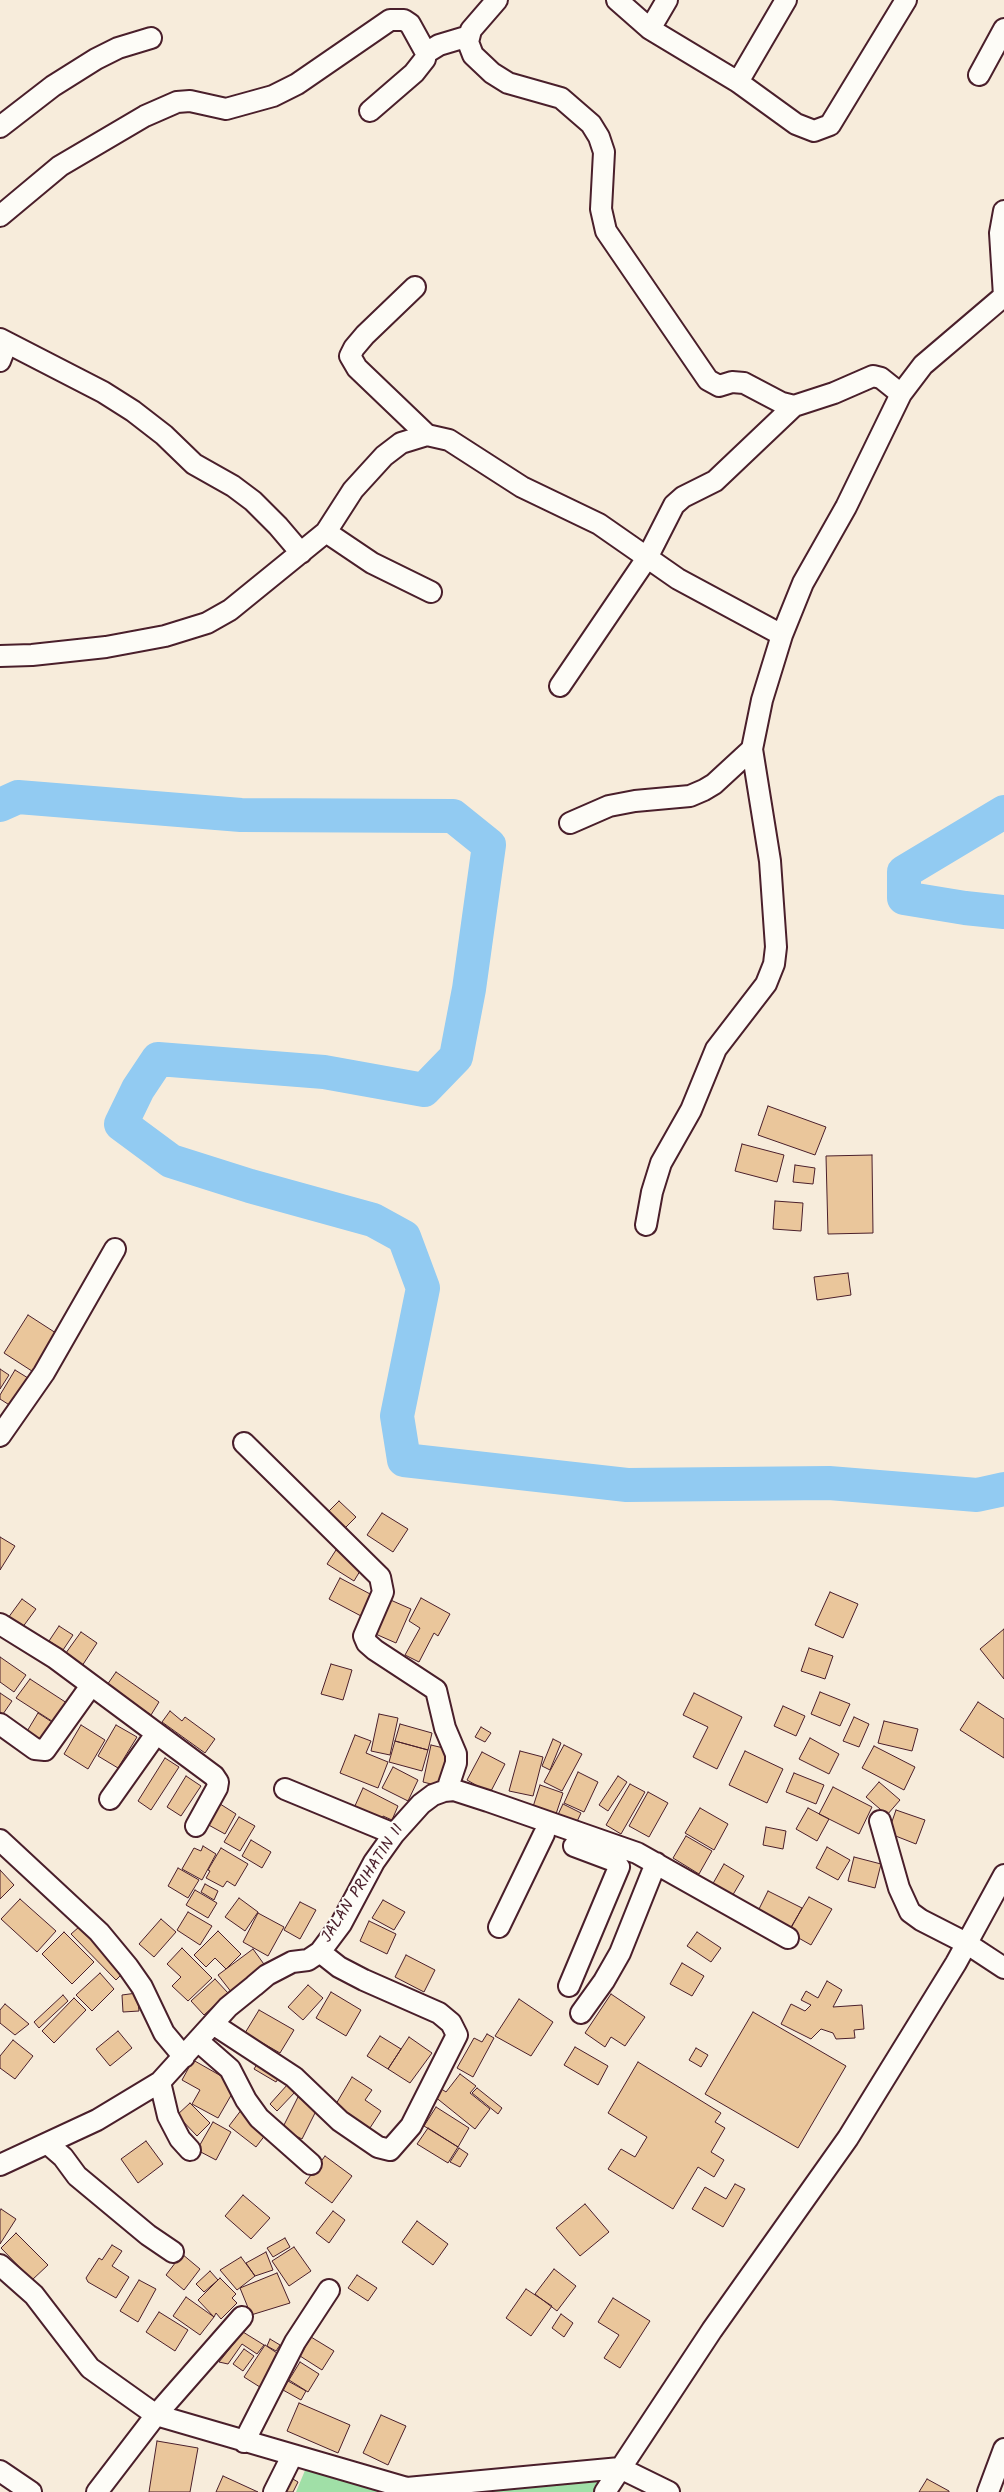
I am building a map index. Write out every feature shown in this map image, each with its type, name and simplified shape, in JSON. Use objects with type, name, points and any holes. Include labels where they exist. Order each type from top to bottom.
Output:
[{"type":"street","points":[[497,0],[476,24],[469,36],[469,49],[492,73],[514,86],[561,98],[592,124],[604,152],[600,210],[606,230],[708,380],[719,386],[732,382],[744,383],[782,403],[794,406]]},
{"type":"street","points":[[617,0],[650,28],[738,82],[796,124],[814,132],[830,125],[906,0]]},
{"type":"street","points":[[650,28],[667,0]]},
{"type":"street","points":[[738,82],[786,0]]},
{"type":"street","points":[[0,216],[60,166],[145,116],[177,102],[190,101],[226,109],[273,96],[297,84],[395,19],[404,20],[410,24],[426,53],[425,59],[414,73],[370,111]]},
{"type":"street","points":[[979,75],[1004,29]]},
{"type":"street","points":[[426,53],[439,45],[469,36]]},
{"type":"street","points":[[0,127],[53,86],[96,59],[118,48],[151,38]]},
{"type":"street","points":[[646,1225],[652,1192],[661,1163],[691,1110],[716,1049],[766,984],[774,964],[776,947],[770,861],[752,749],[758,714],[782,635],[803,583],[846,507],[901,394],[923,365],[1004,296],[1000,233],[1004,211]]},
{"type":"street","points":[[415,287],[365,335],[350,356],[357,368],[427,435]]},
{"type":"street","points":[[2,348],[103,392],[133,411],[164,435],[194,464],[233,486],[253,501],[301,553]]},
{"type":"street","points":[[560,686],[647,558],[670,512],[679,500],[715,481],[794,406],[834,393],[873,376],[881,378],[901,394]]},
{"type":"street","points":[[0,656],[32,655],[106,647],[198,627],[230,610],[326,532],[353,490],[373,467],[401,443],[427,435],[442,437],[462,446],[522,487],[611,530],[678,579],[782,635]]},
{"type":"street","points":[[326,532],[372,563],[431,592]]},
{"type":"street","points":[[570,823],[609,806],[635,801],[690,796],[714,784],[752,749]]},
{"type":"street","points":[[0,1436],[44,1373],[115,1249]]},
{"type":"street","points":[[244,1443],[380,1577],[383,1592],[364,1636],[367,1643],[375,1650],[436,1690],[445,1728],[456,1754],[456,1763],[449,1784],[454,1790],[546,1828],[614,1861],[619,1867],[569,1986]]},
{"type":"street","points":[[0,1624],[55,1658],[90,1687],[214,1776],[218,1782],[212,1798],[196,1826]]},
{"type":"street","points":[[0,1724],[34,1748],[45,1750],[90,1687]]},
{"type":"street","points":[[110,1799],[156,1734]]},
{"type":"street","points":[[285,1789],[394,1834]]},
{"type":"street","name":"JALAN PRIHATIN II","points":[[0,2165],[97,2120],[160,2082],[199,2042],[228,2007],[266,1976],[292,1962],[308,1960],[320,1952],[333,1936],[374,1862],[394,1834],[410,1815],[433,1794],[454,1790]]},
{"type":"street","points":[[880,1822],[899,1888],[910,1912],[962,1951],[1004,1968]]},
{"type":"street","points":[[546,1828],[637,1853],[788,1938]]},
{"type":"street","points":[[499,1927],[546,1828]]},
{"type":"street","points":[[0,1840],[104,1938],[142,1987],[164,2033],[184,2057]]},
{"type":"street","points":[[581,2013],[604,1981],[620,1952],[656,1863]]},
{"type":"street","points":[[606,2492],[620,2468],[745,2283],[848,2138],[962,1951],[1004,1875]]},
{"type":"street","points":[[213,2024],[294,2078],[340,2121],[378,2147],[390,2150],[412,2126],[457,2035],[451,2023],[439,2013],[364,1980],[339,1967],[320,1952]]},
{"type":"street","points":[[199,2042],[230,2069],[259,2118],[311,2164]]},
{"type":"street","points":[[160,2082],[168,2116],[180,2139],[190,2150]]},
{"type":"street","points":[[48,2144],[62,2157],[77,2176],[148,2235],[173,2252]]},
{"type":"street","points":[[0,2265],[34,2295],[90,2368],[156,2414],[244,2442],[407,2488],[620,2468],[669,2492]]},
{"type":"street","points":[[244,2442],[295,2342],[329,2290]]},
{"type":"street","points":[[98,2492],[156,2414],[242,2317]]},
{"type":"street","points":[[988,2492],[1004,2449]]},
{"type":"street","points":[[274,2492],[292,2456]]},
{"type":"street","points":[[0,2471],[31,2492]]},
{"type":"green space","points":[[306,2468],[428,2492],[296,2492]]},
{"type":"green space","points":[[601,2478],[594,2492],[440,2492]]},
{"type":"building","points":[[768,1106],[826,1127],[815,1155],[758,1135]]},
{"type":"building","points":[[742,1144],[784,1155],[777,1182],[735,1171]]},
{"type":"building","points":[[872,1155],[873,1233],[828,1234],[826,1156]]},
{"type":"building","points":[[795,1165],[815,1168],[813,1184],[793,1182]]},
{"type":"building","points":[[775,1201],[803,1203],[801,1231],[773,1229]]},
{"type":"building","points":[[848,1273],[851,1295],[817,1300],[814,1277]]},
{"type":"building","points":[[28,1315],[59,1335],[35,1373],[4,1353]]},
{"type":"building","points":[[0,1369],[9,1375],[0,1389]]},
{"type":"building","points":[[15,1370],[28,1378],[11,1406],[0,1399],[0,1395]]},
{"type":"building","points":[[339,1501],[356,1517],[341,1532],[324,1516]]},
{"type":"building","points":[[382,1513],[408,1529],[393,1552],[367,1535]]},
{"type":"building","points":[[0,1537],[15,1546],[0,1570]]},
{"type":"building","points":[[336,1550],[363,1566],[354,1581],[327,1564]]},
{"type":"building","points":[[340,1578],[372,1595],[361,1616],[329,1599]]},
{"type":"building","points":[[830,1592],[858,1604],[843,1638],[815,1625]]},
{"type":"building","points":[[386,1598],[411,1609],[396,1643],[371,1632]]},
{"type":"building","points":[[421,1598],[450,1614],[438,1636],[434,1633],[419,1662],[405,1655],[420,1628],[409,1621]]},
{"type":"building","points":[[22,1599],[36,1609],[22,1628],[8,1618]]},
{"type":"building","points":[[59,1626],[73,1635],[63,1650],[49,1641]]},
{"type":"building","points":[[1004,1629],[1004,1679],[980,1649]]},
{"type":"building","points":[[81,1632],[97,1643],[80,1669],[63,1657]]},
{"type":"building","points":[[809,1648],[833,1656],[825,1679],[801,1671]]},
{"type":"building","points":[[0,1657],[26,1675],[14,1692],[0,1682]]},
{"type":"building","points":[[331,1664],[352,1670],[343,1700],[321,1694]]},
{"type":"building","points":[[116,1672],[159,1702],[151,1715],[107,1685]]},
{"type":"building","points":[[30,1679],[73,1707],[58,1725],[16,1698]]},
{"type":"building","points":[[820,1692],[850,1704],[840,1726],[811,1714]]},
{"type":"building","points":[[0,1693],[12,1701],[3,1714],[0,1712]]},
{"type":"building","points":[[694,1693],[742,1717],[717,1769],[693,1757],[708,1727],[683,1715]]},
{"type":"building","points":[[978,1702],[1004,1719],[1004,1758],[960,1730]]},
{"type":"building","points":[[783,1706],[805,1716],[796,1736],[774,1726]]},
{"type":"building","points":[[170,1711],[182,1721],[185,1717],[215,1739],[205,1753],[162,1722]]},
{"type":"building","points":[[38,1713],[55,1724],[42,1744],[26,1733]]},
{"type":"building","points":[[379,1714],[398,1718],[390,1755],[371,1751]]},
{"type":"building","points":[[854,1717],[869,1724],[859,1747],[843,1741]]},
{"type":"building","points":[[884,1721],[918,1729],[912,1751],[878,1743]]},
{"type":"building","points":[[400,1724],[432,1733],[428,1750],[395,1741]]},
{"type":"building","points":[[81,1725],[105,1740],[88,1769],[64,1754]]},
{"type":"building","points":[[116,1725],[137,1737],[118,1768],[98,1756]]},
{"type":"building","points":[[481,1727],[491,1733],[485,1742],[475,1737]]},
{"type":"building","points":[[355,1735],[371,1741],[366,1753],[388,1762],[378,1788],[340,1773]]},
{"type":"building","points":[[810,1738],[839,1754],[829,1774],[799,1759]]},
{"type":"building","points":[[553,1739],[561,1743],[550,1770],[542,1766]]},
{"type":"building","points":[[395,1741],[428,1750],[422,1771],[389,1762]]},
{"type":"building","points":[[431,1745],[452,1750],[443,1787],[423,1782]]},
{"type":"building","points":[[564,1745],[582,1754],[562,1791],[544,1782]]},
{"type":"building","points":[[874,1746],[915,1767],[904,1790],[862,1768]]},
{"type":"building","points":[[520,1751],[543,1757],[533,1796],[509,1791]]},
{"type":"building","points":[[745,1751],[783,1769],[767,1803],[729,1785]]},
{"type":"building","points":[[482,1752],[505,1764],[490,1793],[467,1780]]},
{"type":"building","points":[[165,1758],[179,1767],[151,1810],[138,1801]]},
{"type":"building","points":[[393,1767],[418,1780],[408,1801],[382,1788]]},
{"type":"building","points":[[578,1772],[598,1782],[584,1812],[564,1803]]},
{"type":"building","points":[[794,1773],[824,1785],[816,1804],[786,1792]]},
{"type":"building","points":[[186,1776],[201,1786],[181,1816],[167,1807]]},
{"type":"building","points":[[618,1776],[627,1782],[608,1811],[599,1805]]},
{"type":"building","points":[[879,1782],[900,1800],[887,1815],[866,1797]]},
{"type":"building","points":[[630,1784],[645,1792],[621,1834],[606,1825]]},
{"type":"building","points":[[540,1785],[563,1793],[554,1820],[531,1813]]},
{"type":"building","points":[[833,1787],[872,1807],[859,1834],[819,1814]]},
{"type":"building","points":[[363,1788],[398,1806],[392,1820],[383,1816],[381,1820],[354,1808]]},
{"type":"building","points":[[648,1792],[668,1803],[649,1837],[629,1826]]},
{"type":"building","points":[[217,1802],[236,1814],[225,1834],[205,1823]]},
{"type":"building","points":[[563,1804],[581,1813],[573,1830],[555,1821]]},
{"type":"building","points":[[700,1808],[728,1824],[714,1850],[685,1833]]},
{"type":"building","points":[[808,1808],[829,1819],[817,1841],[796,1829]]},
{"type":"building","points":[[896,1810],[925,1820],[916,1844],[888,1833]]},
{"type":"building","points":[[239,1817],[255,1826],[240,1851],[224,1842]]},
{"type":"building","points":[[766,1827],[786,1831],[783,1849],[763,1845]]},
{"type":"building","points":[[686,1836],[712,1851],[699,1874],[673,1858]]},
{"type":"building","points":[[251,1840],[271,1852],[262,1868],[242,1856]]},
{"type":"building","points":[[203,1846],[216,1854],[202,1880],[182,1869],[194,1848],[201,1851]]},
{"type":"building","points":[[827,1847],[850,1860],[838,1880],[816,1868]]},
{"type":"building","points":[[221,1848],[248,1864],[235,1886],[227,1881],[223,1887],[206,1878],[210,1871],[208,1870]]},
{"type":"building","points":[[854,1857],[881,1864],[875,1888],[848,1881]]},
{"type":"building","points":[[724,1864],[744,1876],[731,1898],[711,1887]]},
{"type":"building","points":[[178,1868],[199,1880],[188,1898],[168,1886]]},
{"type":"building","points":[[0,1870],[14,1885],[0,1899]]},
{"type":"building","points":[[205,1884],[218,1891],[214,1900],[201,1892]]},
{"type":"building","points":[[195,1890],[217,1903],[208,1918],[186,1905]]},
{"type":"building","points":[[768,1891],[802,1908],[790,1930],[757,1913]]},
{"type":"building","points":[[809,1897],[832,1909],[811,1945],[788,1932]]},
{"type":"building","points":[[239,1898],[258,1912],[245,1931],[225,1917]]},
{"type":"building","points":[[20,1899],[56,1931],[37,1952],[1,1919]]},
{"type":"building","points":[[383,1900],[405,1912],[394,1930],[372,1918]]},
{"type":"building","points":[[300,1902],[316,1910],[300,1939],[284,1930]]},
{"type":"building","points":[[188,1912],[212,1926],[200,1945],[177,1930]]},
{"type":"building","points":[[258,1913],[284,1927],[268,1956],[243,1942]]},
{"type":"building","points":[[161,1919],[176,1932],[154,1957],[139,1944]]},
{"type":"building","points":[[369,1921],[396,1934],[387,1954],[360,1941]]},
{"type":"building","points":[[79,1927],[124,1972],[116,1980],[71,1934]]},
{"type":"building","points":[[218,1931],[241,1954],[226,1969],[215,1958],[206,1967],[194,1955]]},
{"type":"building","points":[[64,1932],[94,1962],[72,1984],[42,1954]]},
{"type":"building","points":[[697,1932],[721,1948],[711,1962],[687,1946]]},
{"type":"building","points":[[182,1948],[212,1978],[188,2001],[172,1986],[181,1977],[167,1964]]},
{"type":"building","points":[[253,1949],[266,1967],[232,1993],[218,1975]]},
{"type":"building","points":[[406,1955],[435,1970],[424,1992],[395,1977]]},
{"type":"building","points":[[682,1963],[704,1976],[692,1996],[670,1984]]},
{"type":"building","points":[[100,1973],[114,1989],[92,2011],[76,1995]]},
{"type":"building","points":[[215,1979],[228,1993],[204,2015],[191,2001]]},
{"type":"building","points":[[827,1981],[842,1990],[833,2007],[862,2005],[864,2029],[854,2030],[855,2038],[836,2039],[833,2033],[821,2029],[811,2039],[781,2024],[791,2004],[805,2011],[811,2005],[801,2000],[806,1991],[818,1998]]},
{"type":"building","points":[[308,1985],[323,1998],[303,2020],[288,2007]]},
{"type":"building","points":[[331,1992],[361,2010],[346,2036],[316,2018]]},
{"type":"building","points":[[137,1993],[139,2011],[123,2012],[122,1995]]},
{"type":"building","points":[[611,1994],[645,2017],[625,2046],[611,2037],[605,2047],[585,2033]]},
{"type":"building","points":[[63,1995],[68,2001],[39,2028],[34,2022]]},
{"type":"building","points":[[74,1998],[86,2010],[54,2043],[42,2031]]},
{"type":"building","points":[[519,1999],[553,2022],[531,2056],[495,2036]]},
{"type":"building","points":[[5,2004],[29,2024],[15,2035],[0,2023],[0,2010]]},
{"type":"building","points":[[259,2010],[294,2030],[280,2053],[245,2033]]},
{"type":"building","points":[[753,2012],[846,2066],[798,2148],[705,2094]]},
{"type":"building","points":[[118,2031],[132,2048],[110,2066],[96,2049]]},
{"type":"building","points":[[487,2034],[494,2038],[473,2077],[457,2068],[474,2038],[482,2042]]},
{"type":"building","points":[[380,2036],[401,2049],[388,2069],[367,2056]]},
{"type":"building","points":[[409,2037],[432,2053],[410,2083],[388,2069]]},
{"type":"building","points":[[13,2040],[33,2056],[15,2079],[0,2068],[0,2056]]},
{"type":"building","points":[[575,2047],[608,2066],[598,2085],[564,2065]]},
{"type":"building","points":[[696,2048],[708,2055],[701,2067],[689,2060]]},
{"type":"building","points":[[193,2060],[237,2085],[218,2118],[192,2104],[200,2090],[182,2080]]},
{"type":"building","points":[[259,2061],[281,2074],[276,2082],[254,2069]]},
{"type":"building","points":[[638,2062],[721,2113],[715,2122],[725,2128],[711,2152],[724,2160],[714,2177],[698,2167],[673,2209],[608,2169],[621,2149],[635,2157],[647,2137],[608,2113]]},
{"type":"building","points":[[460,2074],[476,2086],[470,2093],[490,2109],[475,2129],[434,2096],[440,2088],[446,2092]]},
{"type":"building","points":[[352,2077],[372,2090],[365,2100],[381,2111],[368,2131],[333,2109]]},
{"type":"building","points":[[288,2084],[296,2091],[277,2111],[270,2104]]},
{"type":"building","points":[[477,2088],[502,2108],[498,2114],[472,2093]]},
{"type":"building","points":[[298,2097],[318,2107],[302,2139],[282,2129]]},
{"type":"building","points":[[190,2103],[210,2123],[197,2136],[177,2115]]},
{"type":"building","points":[[436,2107],[469,2128],[458,2147],[424,2126]]},
{"type":"building","points":[[242,2109],[269,2130],[256,2147],[229,2126]]},
{"type":"building","points":[[213,2122],[231,2132],[216,2160],[197,2150]]},
{"type":"building","points":[[428,2128],[458,2147],[448,2163],[417,2144]]},
{"type":"building","points":[[146,2141],[163,2164],[138,2183],[121,2159]]},
{"type":"building","points":[[459,2148],[468,2154],[460,2167],[450,2162]]},
{"type":"building","points":[[325,2156],[352,2176],[332,2203],[305,2183]]},
{"type":"building","points":[[735,2184],[745,2189],[723,2227],[692,2209],[705,2187],[726,2199]]},
{"type":"building","points":[[243,2195],[270,2218],[251,2239],[225,2216]]},
{"type":"building","points":[[585,2204],[609,2232],[580,2256],[556,2228]]},
{"type":"building","points":[[1,2209],[16,2219],[0,2244],[0,2211]]},
{"type":"building","points":[[333,2211],[345,2220],[329,2243],[316,2233]]},
{"type":"building","points":[[417,2221],[448,2244],[433,2265],[402,2242]]},
{"type":"building","points":[[16,2233],[48,2265],[32,2280],[1,2248]]},
{"type":"building","points":[[285,2238],[290,2247],[273,2257],[267,2248]]},
{"type":"building","points":[[112,2245],[122,2251],[112,2266],[129,2277],[116,2298],[88,2282],[86,2278],[99,2258],[102,2260]]},
{"type":"building","points":[[294,2247],[311,2271],[289,2286],[272,2261]]},
{"type":"building","points":[[266,2252],[273,2270],[255,2276],[246,2263]]},
{"type":"building","points":[[182,2254],[200,2269],[184,2290],[166,2275]]},
{"type":"building","points":[[241,2257],[255,2276],[237,2290],[220,2270]]},
{"type":"building","points":[[554,2269],[576,2286],[557,2311],[535,2294]]},
{"type":"building","points":[[210,2271],[218,2280],[204,2292],[196,2284]]},
{"type":"building","points":[[277,2273],[290,2303],[251,2315],[240,2288]]},
{"type":"building","points":[[357,2275],[377,2288],[368,2301],[348,2288]]},
{"type":"building","points":[[220,2278],[236,2294],[232,2298],[237,2303],[221,2319],[216,2313],[214,2317],[198,2300]]},
{"type":"building","points":[[139,2280],[156,2289],[138,2322],[120,2311]]},
{"type":"building","points":[[526,2289],[552,2306],[531,2336],[506,2318]]},
{"type":"building","points":[[186,2297],[214,2317],[200,2335],[173,2316]]},
{"type":"building","points":[[613,2298],[650,2321],[620,2368],[604,2358],[619,2335],[598,2322]]},
{"type":"building","points":[[159,2312],[188,2330],[175,2351],[146,2332]]},
{"type":"building","points":[[561,2314],[573,2323],[564,2337],[552,2328]]},
{"type":"building","points":[[243,2332],[264,2345],[257,2354],[242,2344],[228,2364],[219,2362]]},
{"type":"building","points":[[311,2337],[334,2351],[322,2370],[300,2356]]},
{"type":"building","points":[[270,2339],[280,2345],[276,2351],[267,2346]]},
{"type":"building","points":[[265,2345],[283,2357],[263,2389],[244,2377]]},
{"type":"building","points":[[244,2349],[254,2356],[243,2371],[233,2364]]},
{"type":"building","points":[[300,2362],[319,2374],[308,2392],[289,2380]]},
{"type":"building","points":[[288,2381],[306,2391],[301,2400],[283,2390]]},
{"type":"building","points":[[299,2403],[350,2425],[338,2453],[287,2431]]},
{"type":"building","points":[[381,2415],[406,2426],[388,2465],[363,2453]]},
{"type":"building","points":[[157,2441],[198,2448],[190,2492],[149,2492]]},
{"type":"building","points":[[286,2475],[298,2482],[293,2492],[276,2492]]},
{"type":"building","points":[[223,2476],[258,2492],[216,2492]]},
{"type":"building","points":[[927,2479],[949,2491],[949,2492],[919,2492]]},
{"type":"waterway","points":[[0,805],[18,797],[241,815],[453,816],[489,845],[469,989],[456,1057],[424,1090],[324,1072],[158,1059],[138,1089],[121,1124],[171,1161],[250,1186],[373,1220],[404,1237],[423,1288],[397,1416],[404,1460],[627,1485],[829,1483],[977,1495],[1004,1489]]},
{"type":"waterway","points":[[1004,812],[904,872],[904,898],[1004,912]]}]
